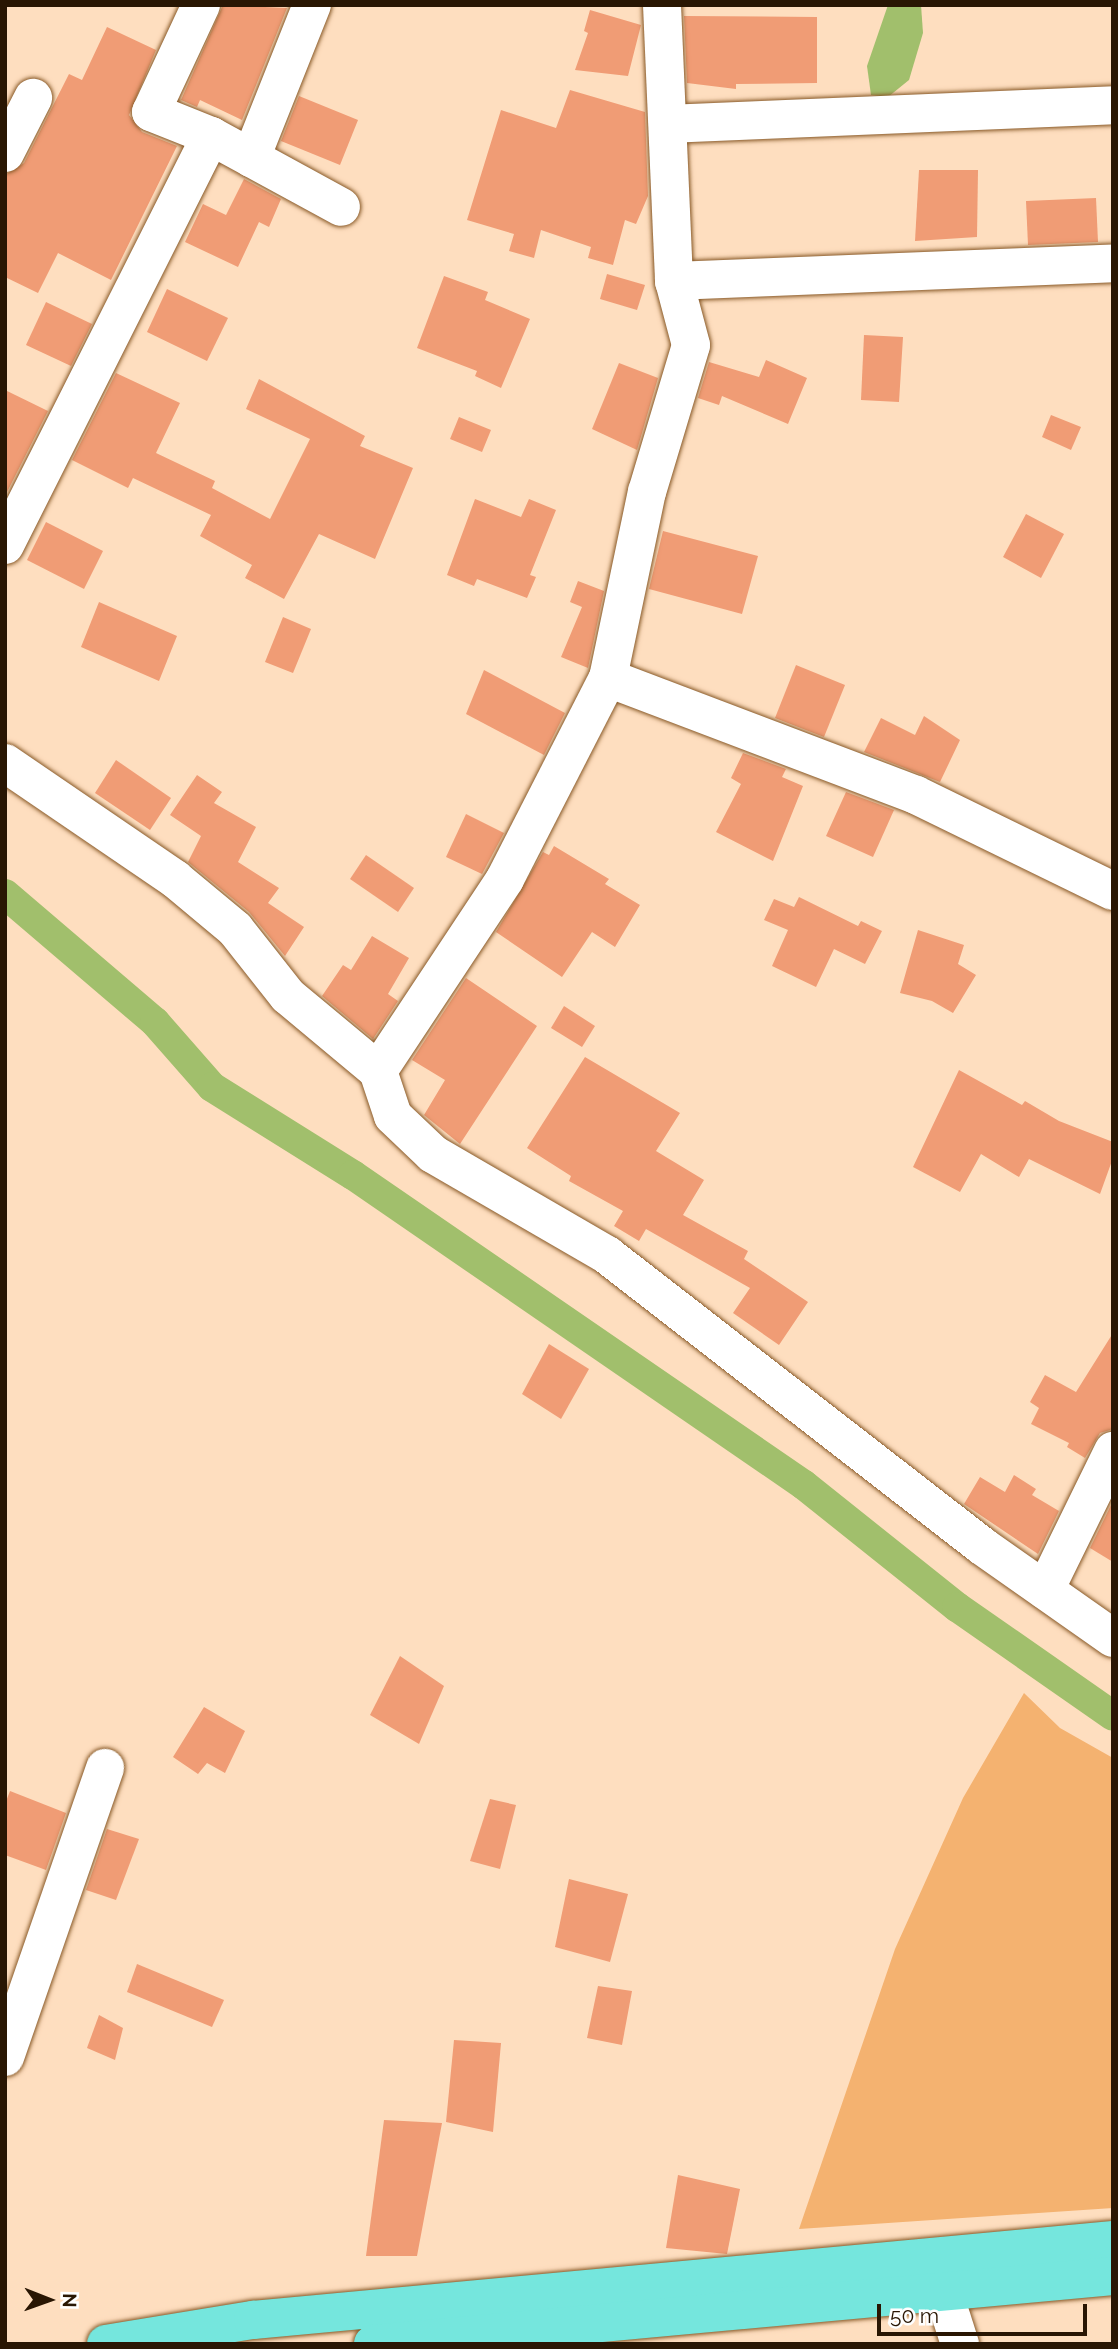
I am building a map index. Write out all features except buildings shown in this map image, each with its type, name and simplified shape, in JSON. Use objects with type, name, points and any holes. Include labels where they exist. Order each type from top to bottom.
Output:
[{"type":"main road","points":[[106,2344],[253,2320],[1113,2240]]},
{"type":"main road","points":[[373,2344],[944,2294],[1113,2276]]},
{"type":"street","points":[[201,5],[151,112],[211,136],[341,207]]},
{"type":"street","points":[[251,158],[312,5]]},
{"type":"street","points":[[378,1071],[505,879],[608,678],[647,492],[691,345],[674,281],[662,5]]},
{"type":"street","points":[[5,153],[33,98]]},
{"type":"street","points":[[668,124],[1113,106]]},
{"type":"street","points":[[5,545],[211,136]]},
{"type":"street","points":[[674,281],[1113,263]]},
{"type":"street","points":[[608,678],[916,795],[1113,891]]},
{"type":"street","points":[[5,763],[175,879],[235,929],[288,996],[378,1071],[393,1116],[433,1154],[607,1255],[1045,1590],[1113,1638]]},
{"type":"street","points":[[1045,1590],[1113,1451]]},
{"type":"street","points":[[5,2057],[105,1768]]},
{"type":"street","points":[[944,2294],[960,2344]]},
{"type":"shaded area","points":[[888,5],[921,5],[923,33],[909,80],[888,97],[871,95],[867,66]]},
{"type":"shaded area","points":[[1024,1693],[1060,1728],[1113,1758],[1113,2208],[799,2229],[895,1949],[963,1798]]},
{"type":"waterway","points":[[5,894],[155,1022],[212,1087],[353,1175],[804,1485],[957,1607],[1113,1716]]}]
